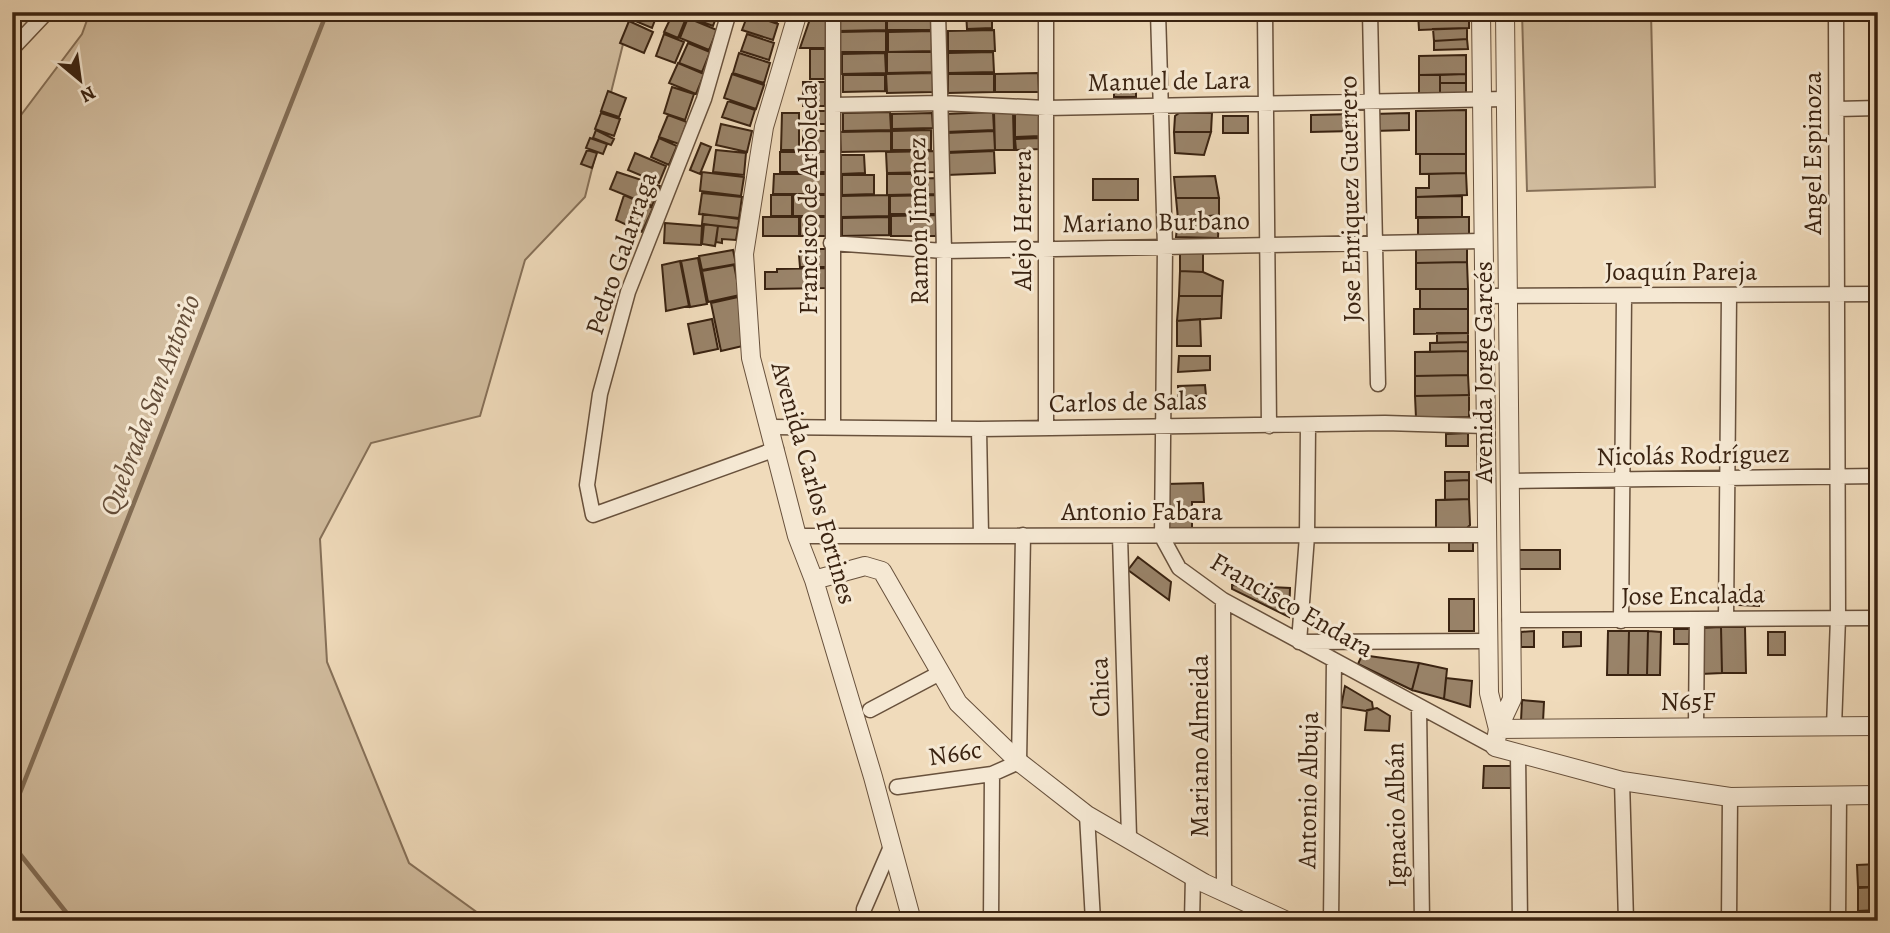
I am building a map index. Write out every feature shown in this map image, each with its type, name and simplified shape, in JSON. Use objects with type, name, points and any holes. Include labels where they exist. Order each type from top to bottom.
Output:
[{"type":"street","points":[[12,49],[47,12]]},
{"type":"street","name":"Pedro Galarraga","points":[[729,12],[704,99],[628,292],[600,394],[587,485],[593,515],[776,449]]},
{"type":"street","points":[[788,37],[790,12]]},
{"type":"street","name":"Avenida Carlos Fortines","points":[[798,12],[788,37],[764,127],[744,254],[751,358],[797,536],[814,580],[873,776],[890,849],[912,921]]},
{"type":"street","name":"Francisco de Arboleda","points":[[833,12],[833,427]]},
{"type":"street","name":"Ramon Jimenez","points":[[938,12],[944,251],[944,428]]},
{"type":"street","name":"Alejo Herrera","points":[[1046,12],[1046,428]]},
{"type":"street","name":"Francisco Endara","points":[[1158,12],[1165,247],[1162,537],[1179,568],[1223,600],[1495,747],[1622,781],[1730,797],[1878,795]]},
{"type":"street","points":[[1265,12],[1268,103],[1269,426]]},
{"type":"street","name":"Jose Enriquez Guerrero","points":[[1370,12],[1378,384]]},
{"type":"street","name":"Avenida Jorge Garcés","points":[[1481,12],[1487,641],[1489,693],[1498,729]]},
{"type":"street","name":"Avenida Jorge Garcés","points":[[1495,747],[1498,729],[1512,699],[1505,12]]},
{"type":"street","name":"Angel Espinoza","points":[[1836,12],[1838,618]]},
{"type":"street","name":"Manuel de Lara","points":[[833,105],[941,103],[1046,108],[1506,99]]},
{"type":"street","points":[[1837,109],[1878,108]]},
{"type":"street","name":"Mariano Burbano","points":[[831,243],[944,251],[1482,241]]},
{"type":"street","name":"Joaquín Pareja","points":[[1484,296],[1878,294]]},
{"type":"street","points":[[1726,619],[1729,296]]},
{"type":"street","points":[[1621,621],[1624,297]]},
{"type":"street","name":"Carlos de Salas","points":[[771,427],[979,429],[1385,423],[1485,426]]},
{"type":"street","points":[[1308,426],[1307,536],[1299,642],[1487,641]]},
{"type":"street","points":[[979,429],[981,535]]},
{"type":"street","name":"Nicolás Rodríguez","points":[[1510,481],[1878,476]]},
{"type":"street","points":[[1019,762],[1023,535]]},
{"type":"street","name":"Antonio Fabara","points":[[797,536],[1486,535]]},
{"type":"street","name":"Chica","points":[[1120,536],[1129,836]]},
{"type":"street","points":[[814,580],[864,566],[882,571],[938,674],[958,704],[1019,762],[1087,815],[1129,836],[1194,876],[1287,921]]},
{"type":"street","name":"Mariano Almeida","points":[[1223,600],[1224,891]]},
{"type":"street","points":[[1834,726],[1838,618]]},
{"type":"street","name":"Jose Encalada","points":[[1510,620],[1878,618]]},
{"type":"street","points":[[1696,727],[1697,619]]},
{"type":"street","name":"Antonio Albuja","points":[[1331,921],[1334,660]]},
{"type":"street","points":[[870,710],[938,674]]},
{"type":"street","name":"Ignacio Albán","points":[[1419,708],[1422,921]]},
{"type":"street","name":"N65F","points":[[1498,729],[1878,726]]},
{"type":"street","points":[[1518,754],[1520,921]]},
{"type":"street","name":"N66c","points":[[897,787],[992,774],[1019,762]]},
{"type":"street","points":[[991,921],[992,774]]},
{"type":"street","points":[[1622,781],[1626,921]]},
{"type":"street","points":[[1729,921],[1730,797]]},
{"type":"street","points":[[1838,921],[1839,797]]},
{"type":"street","points":[[1087,815],[1093,921]]},
{"type":"street","points":[[864,921],[864,909],[890,849]]},
{"type":"street","points":[[1192,921],[1194,876]]},
{"type":"shaded area","points":[[90,12],[631,12],[585,197],[525,260],[480,416],[371,443],[320,539],[327,662],[409,863],[489,921],[12,921],[12,127],[82,34]]},
{"type":"shaded area","points":[[1522,12],[1651,12],[1655,187],[1527,191]]},
{"type":"building","points":[[631,12],[658,12],[652,28],[628,18]]},
{"type":"building","points":[[685,12],[718,12],[713,26],[684,15]]},
{"type":"building","points":[[753,12],[781,12],[777,22]]},
{"type":"building","points":[[838,12],[886,12],[886,30],[838,31]]},
{"type":"building","points":[[887,12],[933,15],[933,30],[887,30]]},
{"type":"building","points":[[966,12],[992,12],[992,28],[967,29]]},
{"type":"building","points":[[1418,12],[1469,12],[1469,28],[1419,30]]},
{"type":"building","points":[[673,13],[686,18],[678,38],[664,32]]},
{"type":"building","points":[[748,14],[778,24],[773,40],[742,30]]},
{"type":"building","points":[[688,18],[717,30],[709,50],[680,38]]},
{"type":"building","points":[[810,19],[828,19],[828,48],[800,48]]},
{"type":"building","points":[[629,21],[653,32],[644,53],[620,43]]},
{"type":"building","points":[[1467,28],[1467,39],[1434,41],[1433,29]]},
{"type":"building","points":[[994,30],[995,51],[948,51],[948,31]]},
{"type":"building","points":[[886,31],[886,52],[840,52],[840,32]]},
{"type":"building","points":[[934,31],[934,51],[888,52],[888,32]]},
{"type":"building","points":[[664,34],[684,42],[675,63],[656,56]]},
{"type":"building","points":[[747,34],[774,43],[769,60],[741,51]]},
{"type":"building","points":[[1467,39],[1468,49],[1434,50],[1434,41]]},
{"type":"building","points":[[688,43],[710,52],[702,72],[679,63]]},
{"type":"building","points":[[810,49],[825,49],[825,79],[810,79]]},
{"type":"building","points":[[887,52],[934,52],[934,72],[887,73]]},
{"type":"building","points":[[993,52],[994,72],[948,73],[948,53]]},
{"type":"building","points":[[739,53],[770,63],[764,83],[733,73]]},
{"type":"building","points":[[885,53],[886,73],[842,74],[842,54]]},
{"type":"building","points":[[1466,55],[1466,74],[1419,75],[1419,56]]},
{"type":"building","points":[[678,63],[704,74],[696,94],[669,83]]},
{"type":"building","points":[[933,73],[933,92],[887,93],[886,74]]},
{"type":"building","points":[[1038,73],[1039,92],[995,92],[995,74]]},
{"type":"building","points":[[732,74],[764,85],[756,109],[724,98]]},
{"type":"building","points":[[948,74],[994,74],[994,92],[948,93]]},
{"type":"building","points":[[1466,74],[1466,83],[1440,83],[1440,75]]},
{"type":"building","points":[[843,75],[885,75],[885,91],[843,92]]},
{"type":"building","points":[[1419,75],[1440,75],[1440,93],[1419,94]]},
{"type":"building","points":[[1114,81],[1136,81],[1136,97],[1114,97]]},
{"type":"building","points":[[803,82],[825,82],[825,106],[803,106]]},
{"type":"building","points":[[1440,83],[1466,83],[1466,93],[1440,93]]},
{"type":"building","points":[[672,87],[694,94],[685,120],[664,113]]},
{"type":"building","points":[[608,91],[626,98],[619,117],[601,111]]},
{"type":"building","points":[[728,101],[755,110],[750,126],[722,117]]},
{"type":"building","points":[[1466,110],[1466,154],[1416,154],[1416,111]]},
{"type":"building","points":[[806,111],[828,111],[828,124],[806,124]]},
{"type":"building","points":[[1013,111],[1014,150],[995,150],[994,112]]},
{"type":"building","points":[[1039,111],[1040,136],[1015,137],[1015,112]]},
{"type":"building","points":[[890,112],[891,130],[843,131],[843,113]]},
{"type":"building","points":[[993,112],[994,130],[946,132],[945,114]]},
{"type":"building","points":[[601,113],[620,119],[614,136],[595,129]]},
{"type":"building","points":[[782,113],[799,113],[799,150],[781,150]]},
{"type":"building","points":[[932,113],[933,128],[892,129],[892,114]]},
{"type":"building","points":[[1179,113],[1212,113],[1211,132],[1174,132],[1175,116]]},
{"type":"building","points":[[1409,113],[1409,130],[1374,131],[1373,114]]},
{"type":"building","points":[[1354,114],[1354,131],[1311,132],[1311,115]]},
{"type":"building","points":[[668,115],[687,122],[679,144],[659,137]]},
{"type":"building","points":[[1223,116],[1248,116],[1248,133],[1223,133]]},
{"type":"building","points":[[721,124],[752,131],[747,152],[716,145]]},
{"type":"building","points":[[596,130],[614,139],[611,145],[593,138]]},
{"type":"building","points":[[931,130],[931,150],[892,150],[892,131]]},
{"type":"building","points":[[803,131],[826,131],[826,151],[803,151]]},
{"type":"building","points":[[891,131],[891,151],[841,152],[840,132]]},
{"type":"building","points":[[994,131],[995,150],[947,152],[946,133]]},
{"type":"building","points":[[1174,132],[1211,132],[1204,155],[1175,153]]},
{"type":"building","points":[[590,138],[607,144],[603,154],[586,148]]},
{"type":"building","points":[[659,138],[677,146],[669,165],[651,157]]},
{"type":"building","points":[[1041,138],[1041,149],[1016,150],[1015,139]]},
{"type":"building","points":[[701,143],[711,147],[700,174],[690,170]]},
{"type":"building","points":[[587,150],[597,153],[592,168],[581,164]]},
{"type":"building","points":[[716,150],[746,153],[744,175],[713,172]]},
{"type":"building","points":[[937,151],[938,172],[887,173],[886,152]]},
{"type":"building","points":[[994,151],[995,173],[947,175],[947,153]]},
{"type":"building","points":[[780,152],[828,152],[828,172],[780,172]]},
{"type":"building","points":[[635,153],[666,166],[659,183],[628,170]]},
{"type":"building","points":[[1420,154],[1466,154],[1466,173],[1420,174]]},
{"type":"building","points":[[841,155],[864,155],[865,173],[841,174]]},
{"type":"building","points":[[617,172],[660,186],[652,206],[610,189]]},
{"type":"building","points":[[702,172],[744,177],[741,196],[700,191]]},
{"type":"building","points":[[1466,173],[1467,195],[1416,197],[1416,188],[1429,188],[1429,174]]},
{"type":"building","points":[[774,174],[828,174],[828,194],[773,194]]},
{"type":"building","points":[[887,174],[912,174],[912,179],[937,178],[937,194],[887,195]]},
{"type":"building","points":[[842,175],[874,175],[874,194],[842,195]]},
{"type":"building","points":[[1215,176],[1219,198],[1176,198],[1174,177]]},
{"type":"building","points":[[1093,179],[1138,179],[1138,200],[1093,200]]},
{"type":"building","points":[[702,193],[742,197],[739,218],[699,214]]},
{"type":"building","points":[[624,195],[653,208],[642,232],[616,220]]},
{"type":"building","points":[[771,195],[792,195],[792,216],[771,216]]},
{"type":"building","points":[[793,195],[827,195],[827,216],[793,216]]},
{"type":"building","points":[[889,195],[889,216],[841,217],[841,196]]},
{"type":"building","points":[[937,195],[937,214],[890,214],[890,196]]},
{"type":"building","points":[[1462,196],[1462,217],[1416,218],[1416,197]]},
{"type":"building","points":[[1176,198],[1219,198],[1219,215],[1178,219]]},
{"type":"building","points":[[703,214],[739,219],[738,228],[702,224]]},
{"type":"building","points":[[936,215],[936,236],[891,236],[891,216]]},
{"type":"building","points":[[1219,215],[1218,238],[1176,237],[1178,219]]},
{"type":"building","points":[[763,217],[799,217],[799,236],[763,236]]},
{"type":"building","points":[[800,217],[826,217],[826,236],[800,236]]},
{"type":"building","points":[[889,217],[889,235],[842,236],[842,218]]},
{"type":"building","points":[[1418,217],[1469,217],[1469,236],[1418,237]]},
{"type":"building","points":[[665,223],[702,226],[701,245],[664,243]]},
{"type":"building","points":[[704,224],[718,226],[715,246],[702,244]]},
{"type":"building","points":[[718,226],[738,228],[736,240],[722,239],[722,243],[716,242]]},
{"type":"building","points":[[1467,246],[1467,262],[1416,263],[1416,247]]},
{"type":"building","points":[[814,249],[827,249],[827,267],[814,267]]},
{"type":"building","points":[[1203,249],[1203,272],[1180,271],[1180,253]]},
{"type":"building","points":[[733,250],[736,264],[702,270],[699,256]]},
{"type":"building","points":[[799,255],[812,255],[813,267],[800,267]]},
{"type":"building","points":[[698,258],[707,304],[690,307],[681,261]]},
{"type":"building","points":[[680,261],[689,306],[666,311],[662,265]]},
{"type":"building","points":[[1467,262],[1468,289],[1416,289],[1416,263]]},
{"type":"building","points":[[734,265],[740,295],[708,302],[702,271]]},
{"type":"building","points":[[826,268],[826,288],[765,289],[765,272],[777,272],[777,269]]},
{"type":"building","points":[[1180,271],[1203,272],[1223,281],[1222,296],[1179,296]]},
{"type":"building","points":[[1420,289],[1468,289],[1468,309],[1420,309]]},
{"type":"building","points":[[1179,296],[1222,296],[1221,318],[1177,321]]},
{"type":"building","points":[[738,297],[747,345],[721,351],[711,303]]},
{"type":"building","points":[[1414,309],[1468,309],[1468,333],[1414,334]]},
{"type":"building","points":[[712,319],[718,349],[694,354],[688,324]]},
{"type":"building","points":[[1200,319],[1201,346],[1177,346],[1177,321]]},
{"type":"building","points":[[1437,333],[1468,333],[1468,342],[1437,343]]},
{"type":"building","points":[[1468,342],[1468,351],[1430,352],[1430,343]]},
{"type":"building","points":[[1468,351],[1468,375],[1415,376],[1415,352]]},
{"type":"building","points":[[1179,356],[1210,356],[1210,370],[1178,372]]},
{"type":"building","points":[[1468,375],[1469,395],[1415,396],[1415,376]]},
{"type":"building","points":[[1205,385],[1206,396],[1178,396],[1178,386]]},
{"type":"building","points":[[1469,395],[1469,417],[1416,418],[1415,396]]},
{"type":"building","points":[[1468,433],[1468,446],[1446,446],[1446,434]]},
{"type":"building","points":[[1445,472],[1469,472],[1469,480],[1445,481]]},
{"type":"building","points":[[1469,480],[1469,499],[1445,500],[1445,481]]},
{"type":"building","points":[[1203,483],[1204,502],[1192,502],[1192,510],[1167,510],[1166,484]]},
{"type":"building","points":[[1469,499],[1470,525],[1467,528],[1436,529],[1436,500]]},
{"type":"building","points":[[1167,510],[1192,510],[1192,529],[1167,530]]},
{"type":"building","points":[[1449,540],[1473,540],[1473,551],[1449,551]]},
{"type":"building","points":[[1518,550],[1560,550],[1560,569],[1518,569]]},
{"type":"building","points":[[1138,557],[1171,582],[1169,600],[1128,570]]},
{"type":"building","points":[[1232,585],[1290,588],[1289,617],[1232,589]]},
{"type":"building","points":[[1740,590],[1764,591],[1764,600],[1759,600],[1759,606],[1739,605]]},
{"type":"building","points":[[1449,599],[1474,599],[1474,631],[1449,631]]},
{"type":"building","points":[[1721,627],[1722,673],[1701,674],[1701,628]]},
{"type":"building","points":[[1721,627],[1745,627],[1746,673],[1722,673]]},
{"type":"building","points":[[1674,629],[1690,629],[1689,644],[1674,644]]},
{"type":"building","points":[[1534,631],[1534,647],[1521,647],[1521,632]]},
{"type":"building","points":[[1608,631],[1629,631],[1628,675],[1607,675]]},
{"type":"building","points":[[1629,631],[1648,631],[1647,675],[1628,675]]},
{"type":"building","points":[[1648,631],[1661,632],[1660,675],[1647,675]]},
{"type":"building","points":[[1563,632],[1581,632],[1581,646],[1563,647]]},
{"type":"building","points":[[1768,632],[1785,632],[1785,655],[1768,655]]},
{"type":"building","points":[[1362,655],[1419,663],[1412,690],[1358,664]]},
{"type":"building","points":[[1419,663],[1447,669],[1444,699],[1412,690]]},
{"type":"building","points":[[1446,678],[1472,681],[1470,707],[1444,699]]},
{"type":"building","points":[[1345,686],[1372,702],[1373,709],[1366,711],[1341,707]]},
{"type":"building","points":[[1522,700],[1544,702],[1543,722],[1521,721]]},
{"type":"building","points":[[1377,708],[1390,716],[1389,731],[1365,730],[1367,710]]},
{"type":"building","points":[[1484,766],[1514,766],[1514,788],[1483,788]]},
{"type":"building","points":[[1878,864],[1878,887],[1858,887],[1857,865]]},
{"type":"building","points":[[1878,887],[1878,910],[1858,911],[1858,888]]},
{"type":"building","points":[[1878,911],[1878,921],[1858,921],[1858,912]]},
{"type":"waterway","name":"Quebrada San Antonio","points":[[12,813],[327,12]]},
{"type":"waterway","name":"Quebrada San Antonio","points":[[12,844],[73,921]]}]
